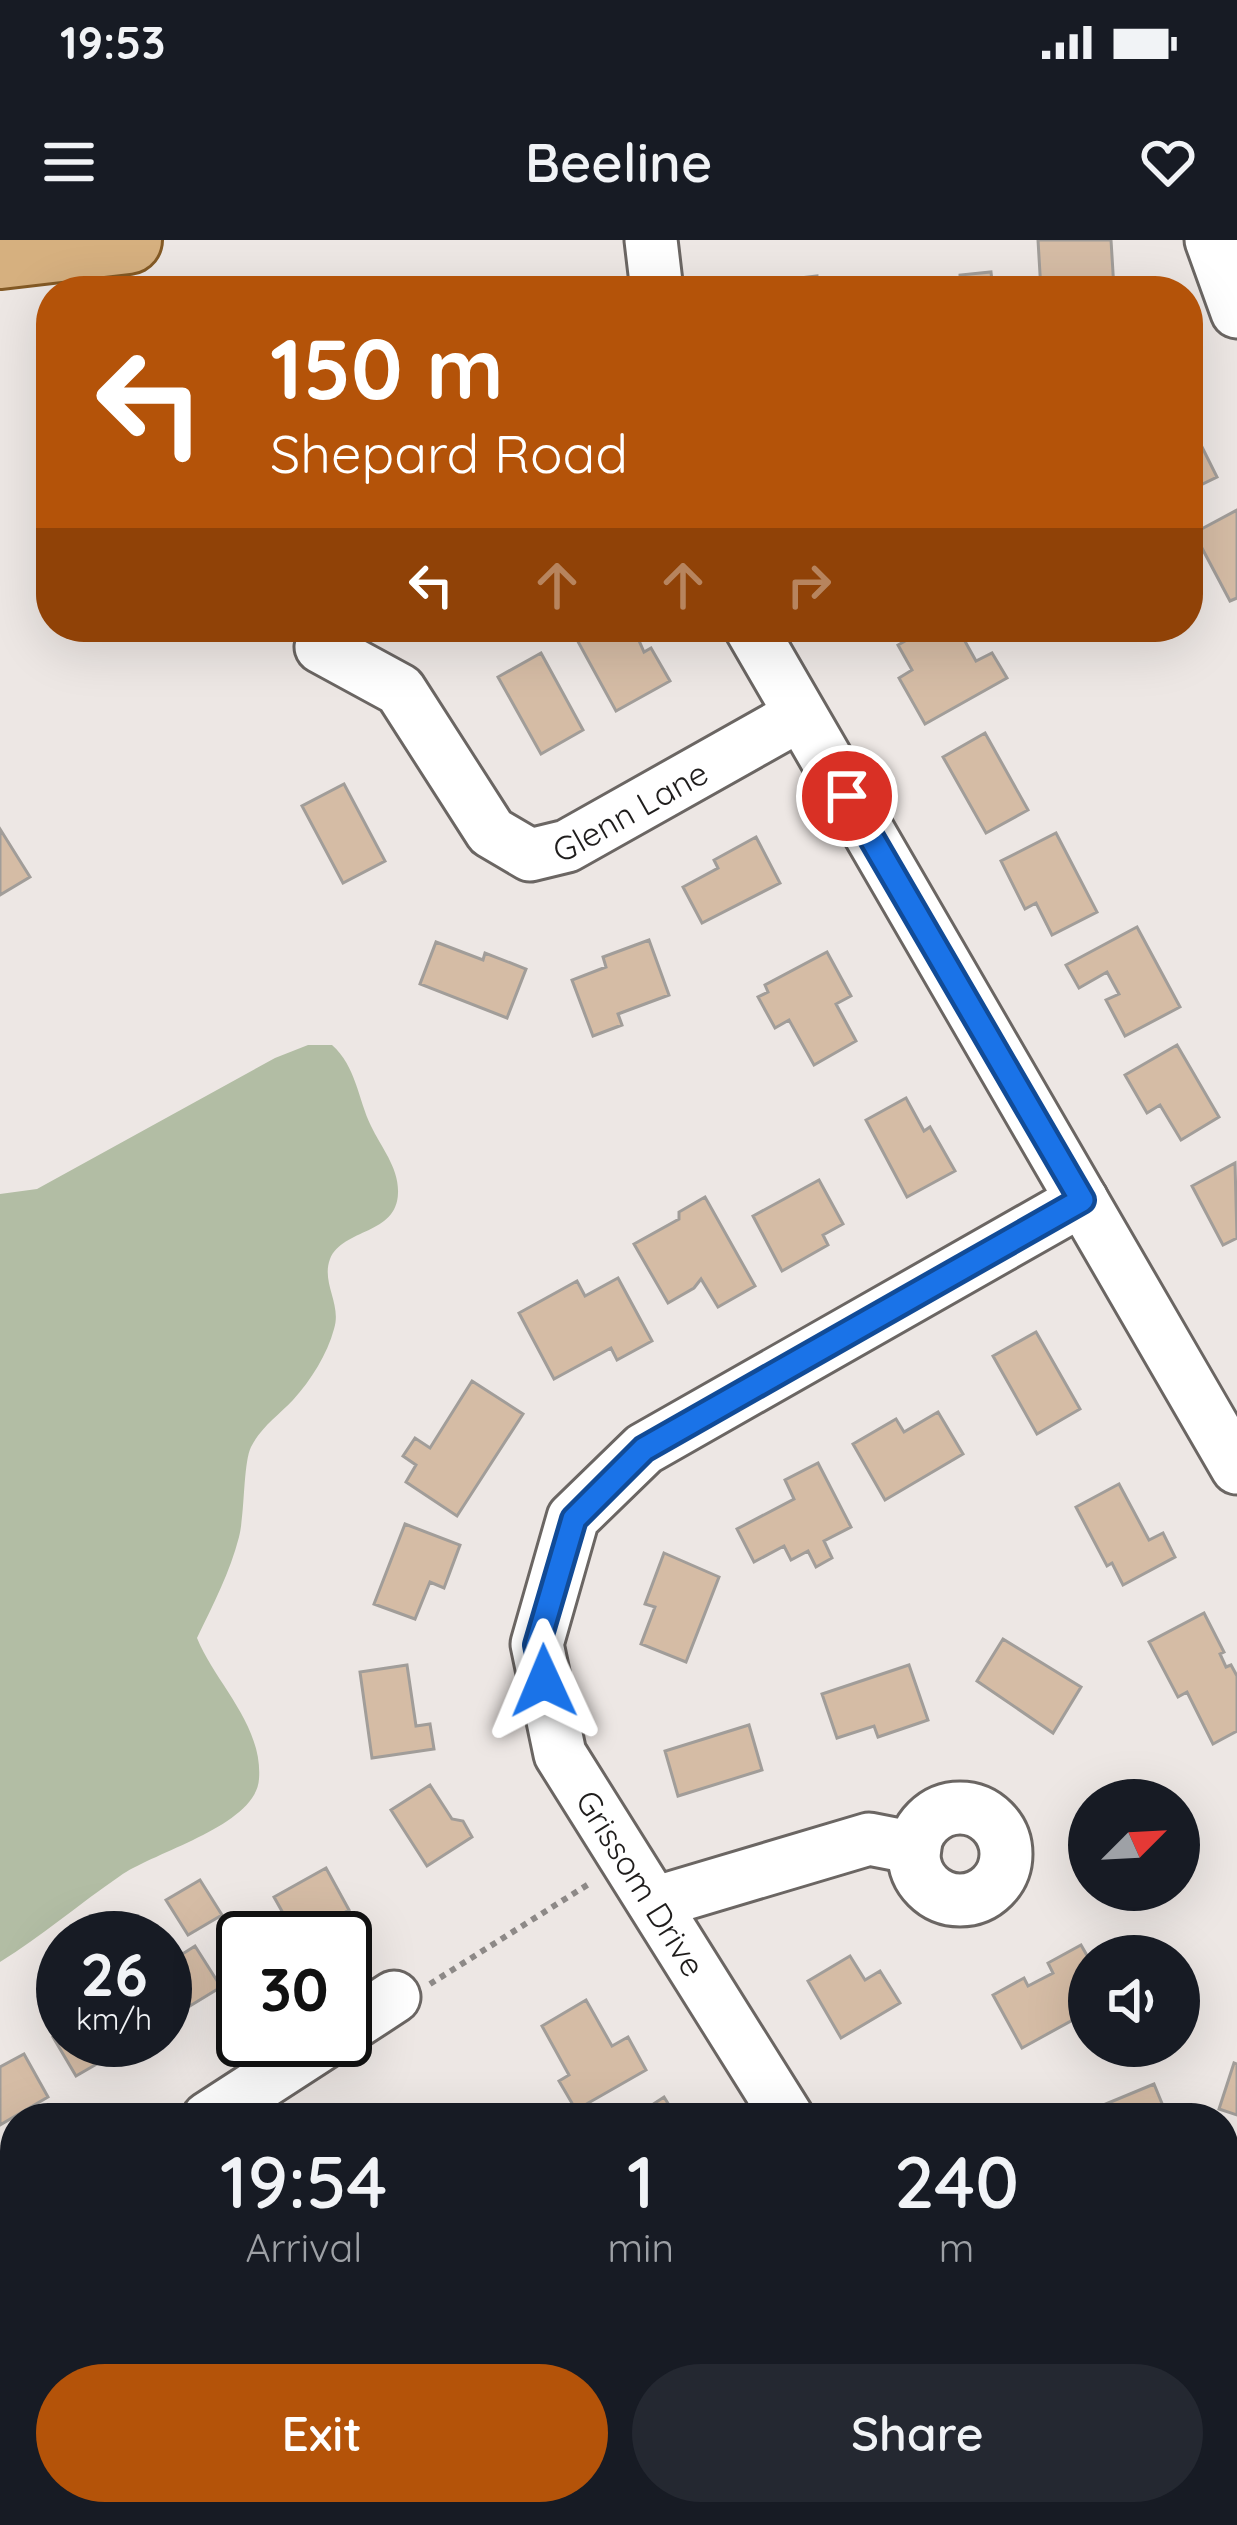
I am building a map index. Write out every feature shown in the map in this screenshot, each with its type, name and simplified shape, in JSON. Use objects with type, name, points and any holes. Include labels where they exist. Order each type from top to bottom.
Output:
[{"type":"main road","points":[[0,255],[128,240]]},
{"type":"street","points":[[651,240],[655,276]]},
{"type":"street","points":[[1211,240],[1237,312]]},
{"type":"street","points":[[759,642],[1237,1468]]},
{"type":"street","name":"Glenn Lane","points":[[321,647],[400,690],[491,832],[530,855],[567,846],[800,715]]},
{"type":"street","name":"Grissom Drive","points":[[779,2103],[560,1754],[537,1645],[574,1519],[644,1449],[1082,1200]]},
{"type":"street","points":[[655,1903],[869,1839],[915,1848]]},
{"type":"street","points":[[372,2011],[394,1997]]},
{"type":"street","points":[[231,2103],[286,2067]]},
{"type":"path","points":[[394,1997],[412,1996],[595,1880]]},
{"type":"green space","points":[[308,1045],[332,1045],[340,1053],[393,1166],[398,1193],[389,1217],[346,1242],[330,1259],[328,1277],[336,1320],[331,1339],[306,1384],[251,1447],[239,1537],[197,1638],[254,1741],[259,1779],[254,1796],[222,1824],[135,1867],[73,1911],[36,1911],[36,1938],[0,1962],[0,1194],[37,1189],[275,1058]]},
{"type":"building","points":[[1038,240],[1111,240],[1113,276],[1040,276]]},
{"type":"building","points":[[1203,449],[1217,477],[1203,484]]},
{"type":"building","points":[[1237,510],[1237,598],[1230,601],[1203,550],[1203,528]]},
{"type":"building","points":[[578,642],[640,642],[644,652],[651,648],[670,681],[616,711]]},
{"type":"building","points":[[965,642],[976,661],[992,653],[1007,678],[925,724],[899,678],[912,670],[898,645]]},
{"type":"building","points":[[541,653],[583,730],[541,754],[498,677]]},
{"type":"building","points":[[985,733],[1028,810],[986,833],[943,757]]},
{"type":"building","points":[[344,784],[385,861],[343,883],[302,806]]},
{"type":"building","points":[[0,829],[30,877],[0,895]]},
{"type":"building","points":[[1056,833],[1097,912],[1052,935],[1036,903],[1025,909],[1001,861]]},
{"type":"building","points":[[756,837],[780,883],[702,923],[683,887],[718,868],[714,860]]},
{"type":"building","points":[[1137,927],[1180,1007],[1125,1036],[1106,1000],[1119,994],[1107,972],[1079,988],[1066,965]]},
{"type":"building","points":[[649,940],[669,995],[618,1014],[622,1025],[593,1036],[572,980],[606,967],[603,957]]},
{"type":"building","points":[[436,942],[483,960],[485,953],[526,969],[507,1018],[420,984]]},
{"type":"building","points":[[827,952],[851,996],[836,1004],[856,1041],[814,1065],[789,1020],[775,1028],[758,997],[768,992],[765,985]]},
{"type":"building","points":[[1177,1045],[1219,1117],[1181,1140],[1160,1105],[1147,1113],[1125,1075]]},
{"type":"building","points":[[906,1098],[924,1131],[930,1127],[955,1171],[907,1197],[866,1120]]},
{"type":"building","points":[[1235,1163],[1237,1238],[1223,1245],[1192,1186]]},
{"type":"building","points":[[819,1180],[843,1224],[823,1235],[828,1245],[782,1271],[753,1216]]},
{"type":"building","points":[[705,1197],[755,1286],[718,1307],[701,1279],[668,1303],[634,1244],[679,1219],[679,1212]]},
{"type":"building","points":[[618,1278],[652,1341],[617,1360],[611,1348],[554,1379],[519,1313],[577,1281],[585,1296]]},
{"type":"building","points":[[1036,1332],[1080,1409],[1037,1434],[993,1356]]},
{"type":"building","points":[[472,1381],[523,1414],[457,1516],[406,1482],[416,1465],[403,1456],[415,1438],[430,1448]]},
{"type":"building","points":[[938,1412],[963,1454],[885,1500],[853,1444],[896,1419],[904,1432]]},
{"type":"building","points":[[818,1463],[851,1527],[824,1541],[832,1558],[816,1567],[808,1551],[791,1560],[784,1546],[754,1562],[737,1529],[794,1499],[785,1480]]},
{"type":"building","points":[[1119,1484],[1149,1540],[1163,1533],[1175,1557],[1123,1585],[1112,1563],[1107,1566],[1076,1507]]},
{"type":"building","points":[[405,1524],[460,1545],[444,1588],[430,1582],[415,1619],[374,1604]]},
{"type":"building","points":[[664,1553],[719,1577],[686,1662],[641,1644],[655,1607],[645,1604]]},
{"type":"building","points":[[1204,1613],[1224,1652],[1220,1654],[1226,1667],[1231,1665],[1237,1676],[1237,1731],[1213,1744],[1187,1692],[1178,1697],[1149,1642]]},
{"type":"building","points":[[1003,1639],[1081,1687],[1053,1733],[977,1681]]},
{"type":"building","points":[[407,1665],[416,1726],[430,1724],[434,1749],[372,1758],[360,1672]]},
{"type":"building","points":[[909,1665],[928,1720],[878,1737],[874,1726],[837,1738],[822,1694]]},
{"type":"building","points":[[749,1725],[762,1770],[678,1796],[665,1751]]},
{"type":"building","points":[[430,1785],[452,1819],[463,1821],[472,1837],[427,1866],[391,1810]]},
{"type":"building","points":[[326,1868],[349,1910],[282,1911],[274,1897]]},
{"type":"building","points":[[200,1880],[219,1911],[216,1919],[192,1933],[192,1911],[173,1911],[166,1900]]},
{"type":"building","points":[[192,1948],[216,1979],[216,1990],[192,2005]]},
{"type":"building","points":[[1068,1952],[1068,2023],[1022,2048],[993,1995],[1024,1978],[1028,1986],[1053,1973],[1048,1963]]},
{"type":"building","points":[[850,1956],[865,1980],[880,1971],[900,2003],[841,2038],[808,1981]]},
{"type":"building","points":[[586,2000],[612,2046],[628,2037],[646,2070],[588,2103],[572,2103],[559,2081],[569,2075],[542,2026]]},
{"type":"building","points":[[24,2054],[48,2097],[38,2103],[0,2103],[0,2067]]},
{"type":"building","points":[[1234,2063],[1237,2064],[1237,2103],[1221,2103]]},
{"type":"building","points":[[71,2067],[92,2067],[76,2076]]},
{"type":"building","points":[[1154,2084],[1162,2103],[1108,2103]]},
{"type":"route","points":[[544,1681],[537,1645],[574,1519],[644,1449],[1082,1200],[847,796]]}]
